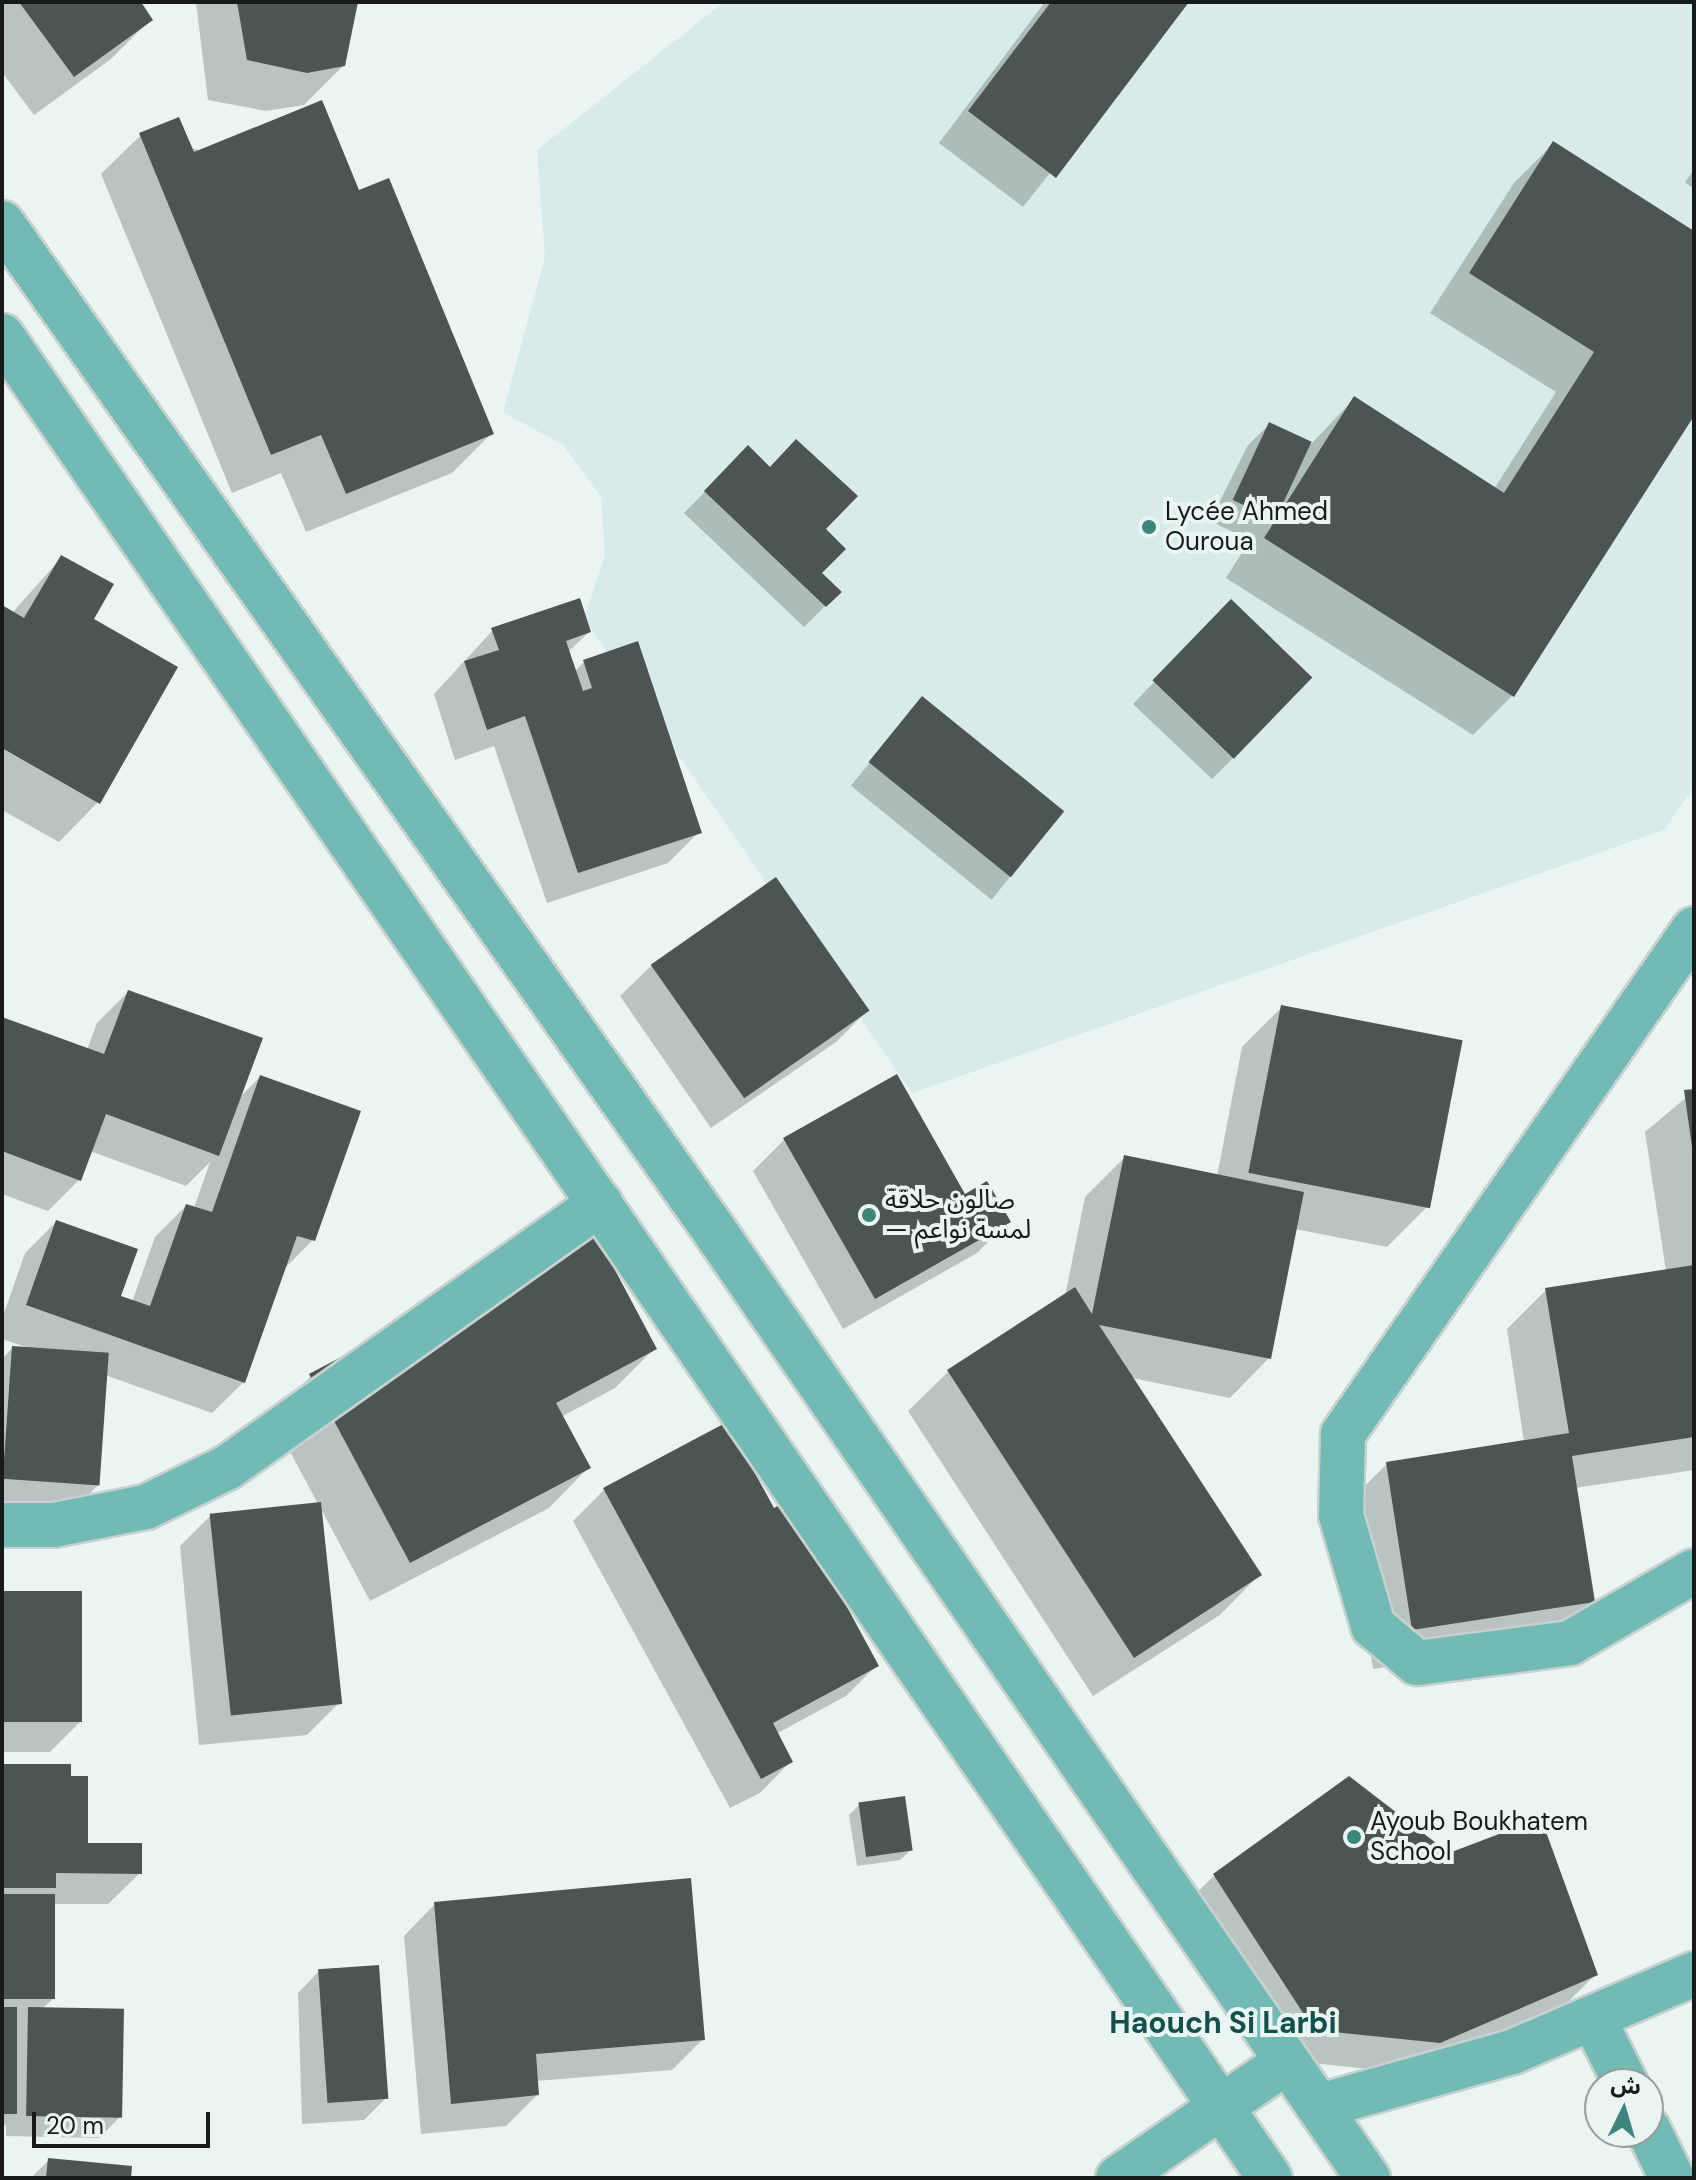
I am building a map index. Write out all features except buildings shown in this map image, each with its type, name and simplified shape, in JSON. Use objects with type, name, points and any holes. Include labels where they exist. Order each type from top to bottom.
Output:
[{"type":"street","points":[[2,223],[707,1220],[1285,2063],[1320,2106],[1368,2178]]},
{"type":"street","points":[[2,336],[1223,2105],[1270,2178]]},
{"type":"street","points":[[1694,929],[1343,1434],[1341,1515],[1373,1626],[1417,1663],[1570,1643],[1694,1571]]},
{"type":"street","points":[[2,1525],[54,1525],[146,1507],[228,1467],[600,1204]]},
{"type":"street","points":[[1320,2106],[1512,2052],[1694,1974]]},
{"type":"street","points":[[1593,2018],[1618,2068]]},
{"type":"street","points":[[1118,2178],[1285,2063]]},
{"type":"street","points":[[1657,2148],[1672,2178]]},
{"type":"shaded area","name":"Lycée Ahmed Ouroua","points":[[724,2],[1694,2],[1694,787],[1664,830],[912,1093],[584,619],[605,556],[601,497],[563,445],[503,412],[545,257],[537,150]]},
{"type":"place","name":"Lycée Ahmed Ouroua","points":[[1149,527]]},
{"type":"place","name":"صالون حلاقة — لمسة نواعم","points":[[869,1215]]},
{"type":"place","name":"Ayoub Boukhatem School","points":[[1354,1837]]},
{"type":"district","name":"Haouch Si Larbi","points":[[1223,2023]]}]
